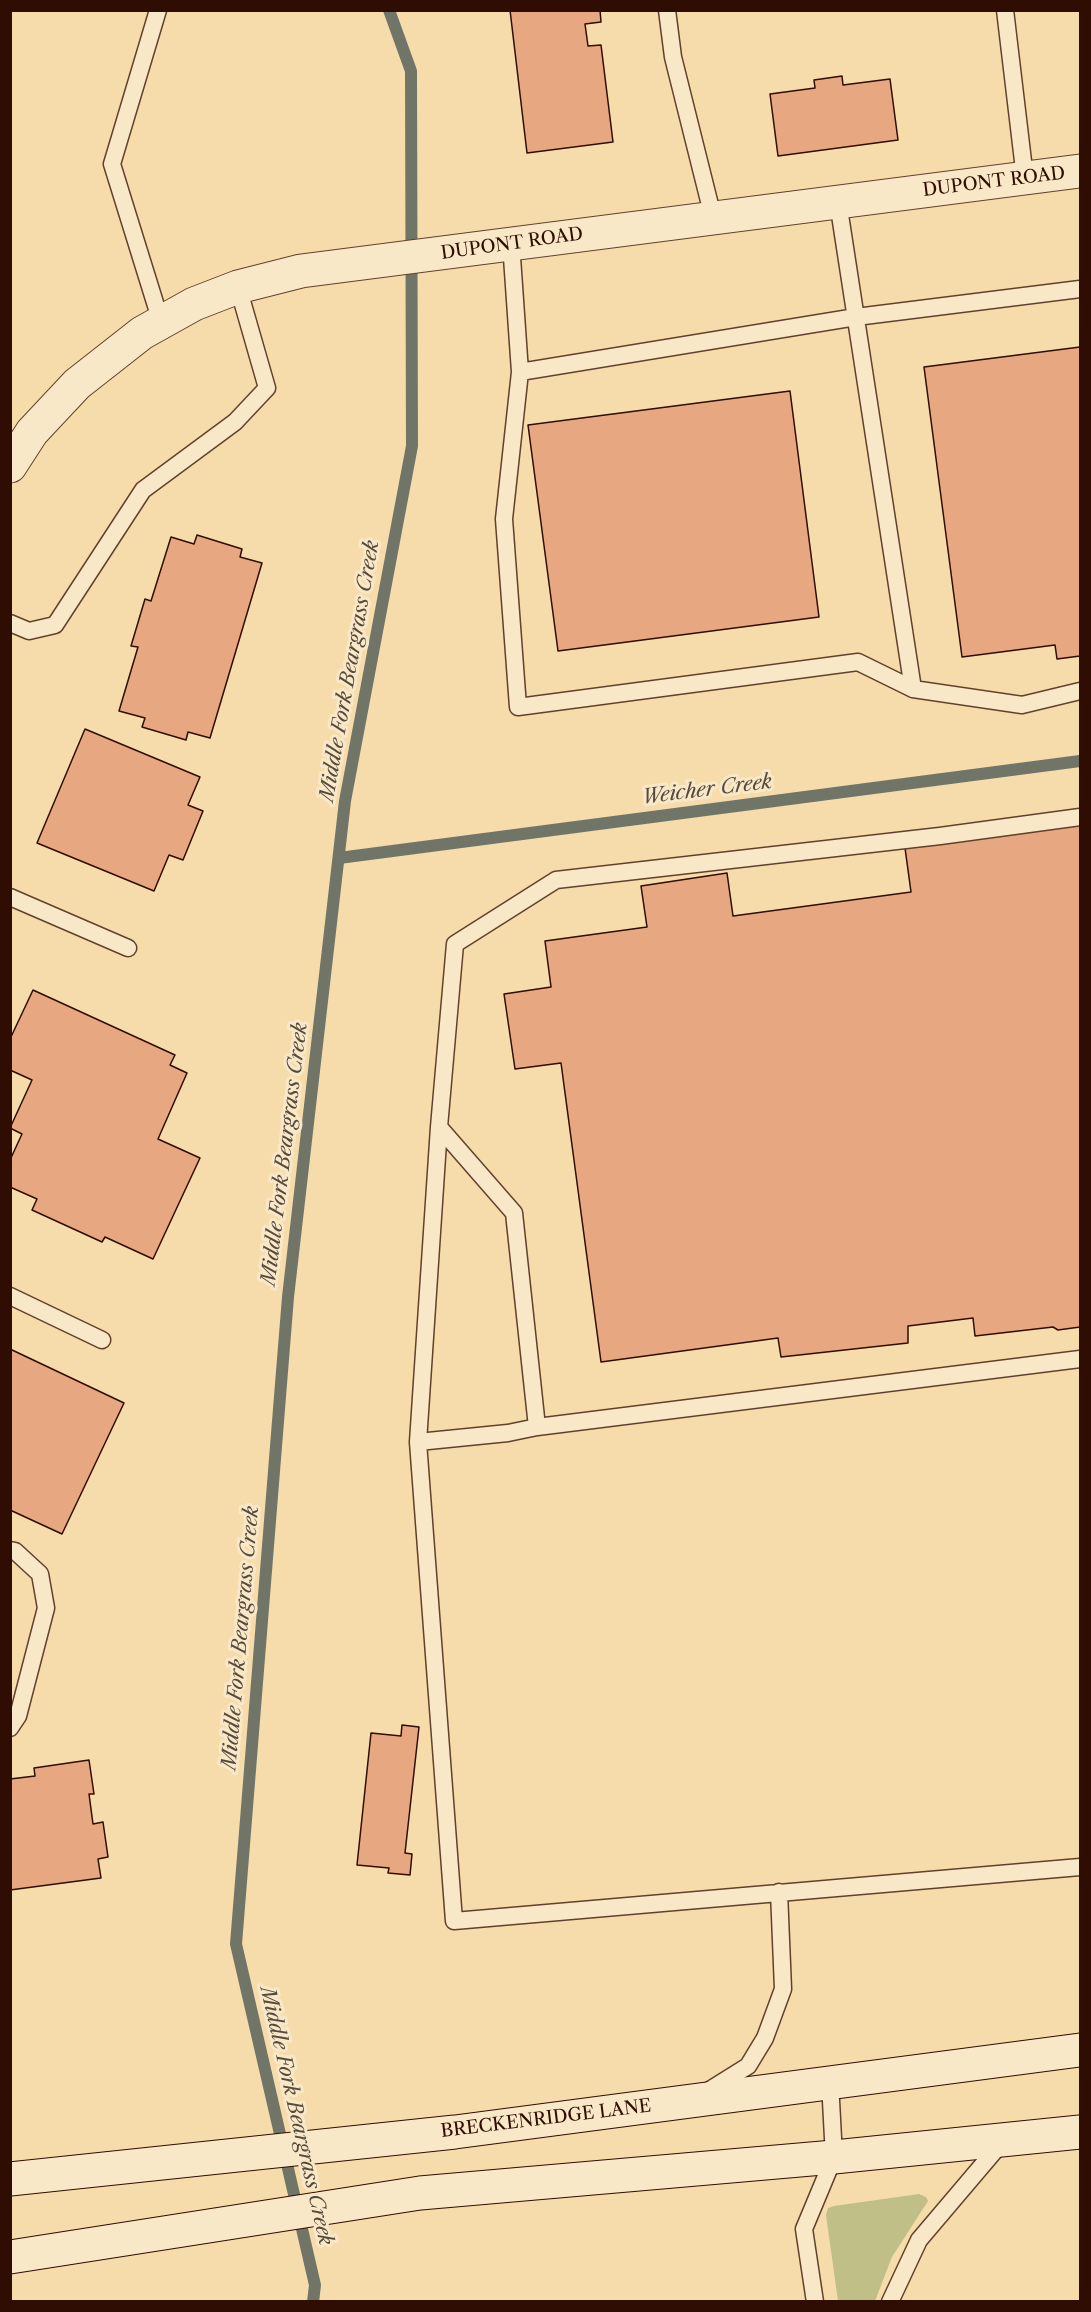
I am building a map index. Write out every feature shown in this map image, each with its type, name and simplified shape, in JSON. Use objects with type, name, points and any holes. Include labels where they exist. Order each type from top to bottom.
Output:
[{"type":"main road","name":"DUPONT ROAD","points":[[10,466],[32,432],[77,384],[142,333],[194,304],[238,287],[301,271],[1080,171]]},
{"type":"main road","name":"BRECKENRIDGE LANE","points":[[10,2179],[455,2132],[1080,2050]]},
{"type":"main road","points":[[10,2257],[420,2193],[834,2157],[1080,2132]]},
{"type":"lane","points":[[158,10],[112,164],[161,322]]},
{"type":"lane","points":[[667,10],[673,57],[713,218]]},
{"type":"lane","points":[[1005,10],[1024,178]]},
{"type":"lane","points":[[838,201],[913,689]]},
{"type":"lane","points":[[511,243],[520,372],[504,519],[518,707],[858,662],[913,689],[1022,705],[1080,691]]},
{"type":"lane","points":[[10,623],[29,631],[55,625],[143,490],[236,422],[267,388],[238,287]]},
{"type":"lane","points":[[520,372],[855,317],[1080,289]]},
{"type":"lane","points":[[1080,817],[940,836],[556,880],[455,944],[439,1127],[418,1442],[454,1921],[1080,1867]]},
{"type":"lane","points":[[10,897],[128,948]]},
{"type":"lane","points":[[439,1127],[514,1213],[537,1427]]},
{"type":"lane","points":[[10,1296],[102,1340]]},
{"type":"lane","points":[[418,1442],[508,1433],[537,1427],[1080,1359]]},
{"type":"lane","points":[[10,1550],[15,1551],[40,1574],[46,1608],[18,1716],[10,1728]]},
{"type":"lane","points":[[693,2100],[748,2066],[765,2038],[783,1989],[779,1892]]},
{"type":"lane","points":[[815,2301],[804,2229],[834,2157],[830,2082]]},
{"type":"lane","points":[[890,2301],[919,2240],[1004,2139]]},
{"type":"shaded area","points":[[919,2194],[926,2197],[928,2201],[892,2257],[875,2301],[838,2301],[826,2215],[828,2208]]},
{"type":"building","points":[[510,10],[600,10],[601,22],[585,24],[588,46],[601,45],[613,142],[527,153]]},
{"type":"building","points":[[842,76],[843,85],[890,79],[898,140],[778,156],[770,94],[815,88],[814,80]]},
{"type":"building","points":[[1080,347],[1080,656],[1057,659],[1055,645],[962,657],[924,367]]},
{"type":"building","points":[[790,391],[819,617],[558,651],[528,425]]},
{"type":"building","points":[[197,535],[242,549],[240,557],[262,563],[210,738],[188,732],[186,740],[142,727],[145,718],[119,711],[138,647],[131,646],[145,599],[151,601],[171,537],[194,544]]},
{"type":"building","points":[[85,729],[200,777],[188,805],[203,811],[183,860],[169,855],[154,891],[37,843]]},
{"type":"building","points":[[1080,825],[1080,1327],[1058,1330],[1053,1327],[975,1336],[973,1318],[908,1326],[908,1343],[781,1357],[778,1338],[601,1362],[561,1063],[515,1069],[504,994],[551,987],[545,941],[647,927],[641,886],[727,873],[733,916],[911,892],[905,848]]},
{"type":"building","points":[[33,990],[175,1055],[170,1065],[187,1073],[158,1139],[200,1158],[153,1259],[105,1237],[102,1242],[32,1210],[37,1199],[10,1187],[10,1160],[22,1134],[10,1128],[32,1080],[10,1070],[10,1039]]},
{"type":"building","points":[[10,1349],[124,1403],[62,1534],[10,1510]]},
{"type":"building","points":[[402,1725],[419,1727],[405,1853],[412,1854],[410,1875],[388,1873],[389,1868],[357,1865],[371,1733],[401,1736]]},
{"type":"building","points":[[89,1760],[94,1794],[89,1794],[93,1824],[103,1822],[108,1857],[98,1859],[101,1878],[10,1890],[10,1779],[35,1776],[34,1768]]},
{"type":"waterway","name":"Middle Fork Beargrass Creek","points":[[313,2302],[315,2285],[236,1944],[288,1297],[345,801],[412,446],[411,71],[389,10]]},
{"type":"waterway","name":"Weicher Creek","points":[[339,858],[1080,761]]}]
